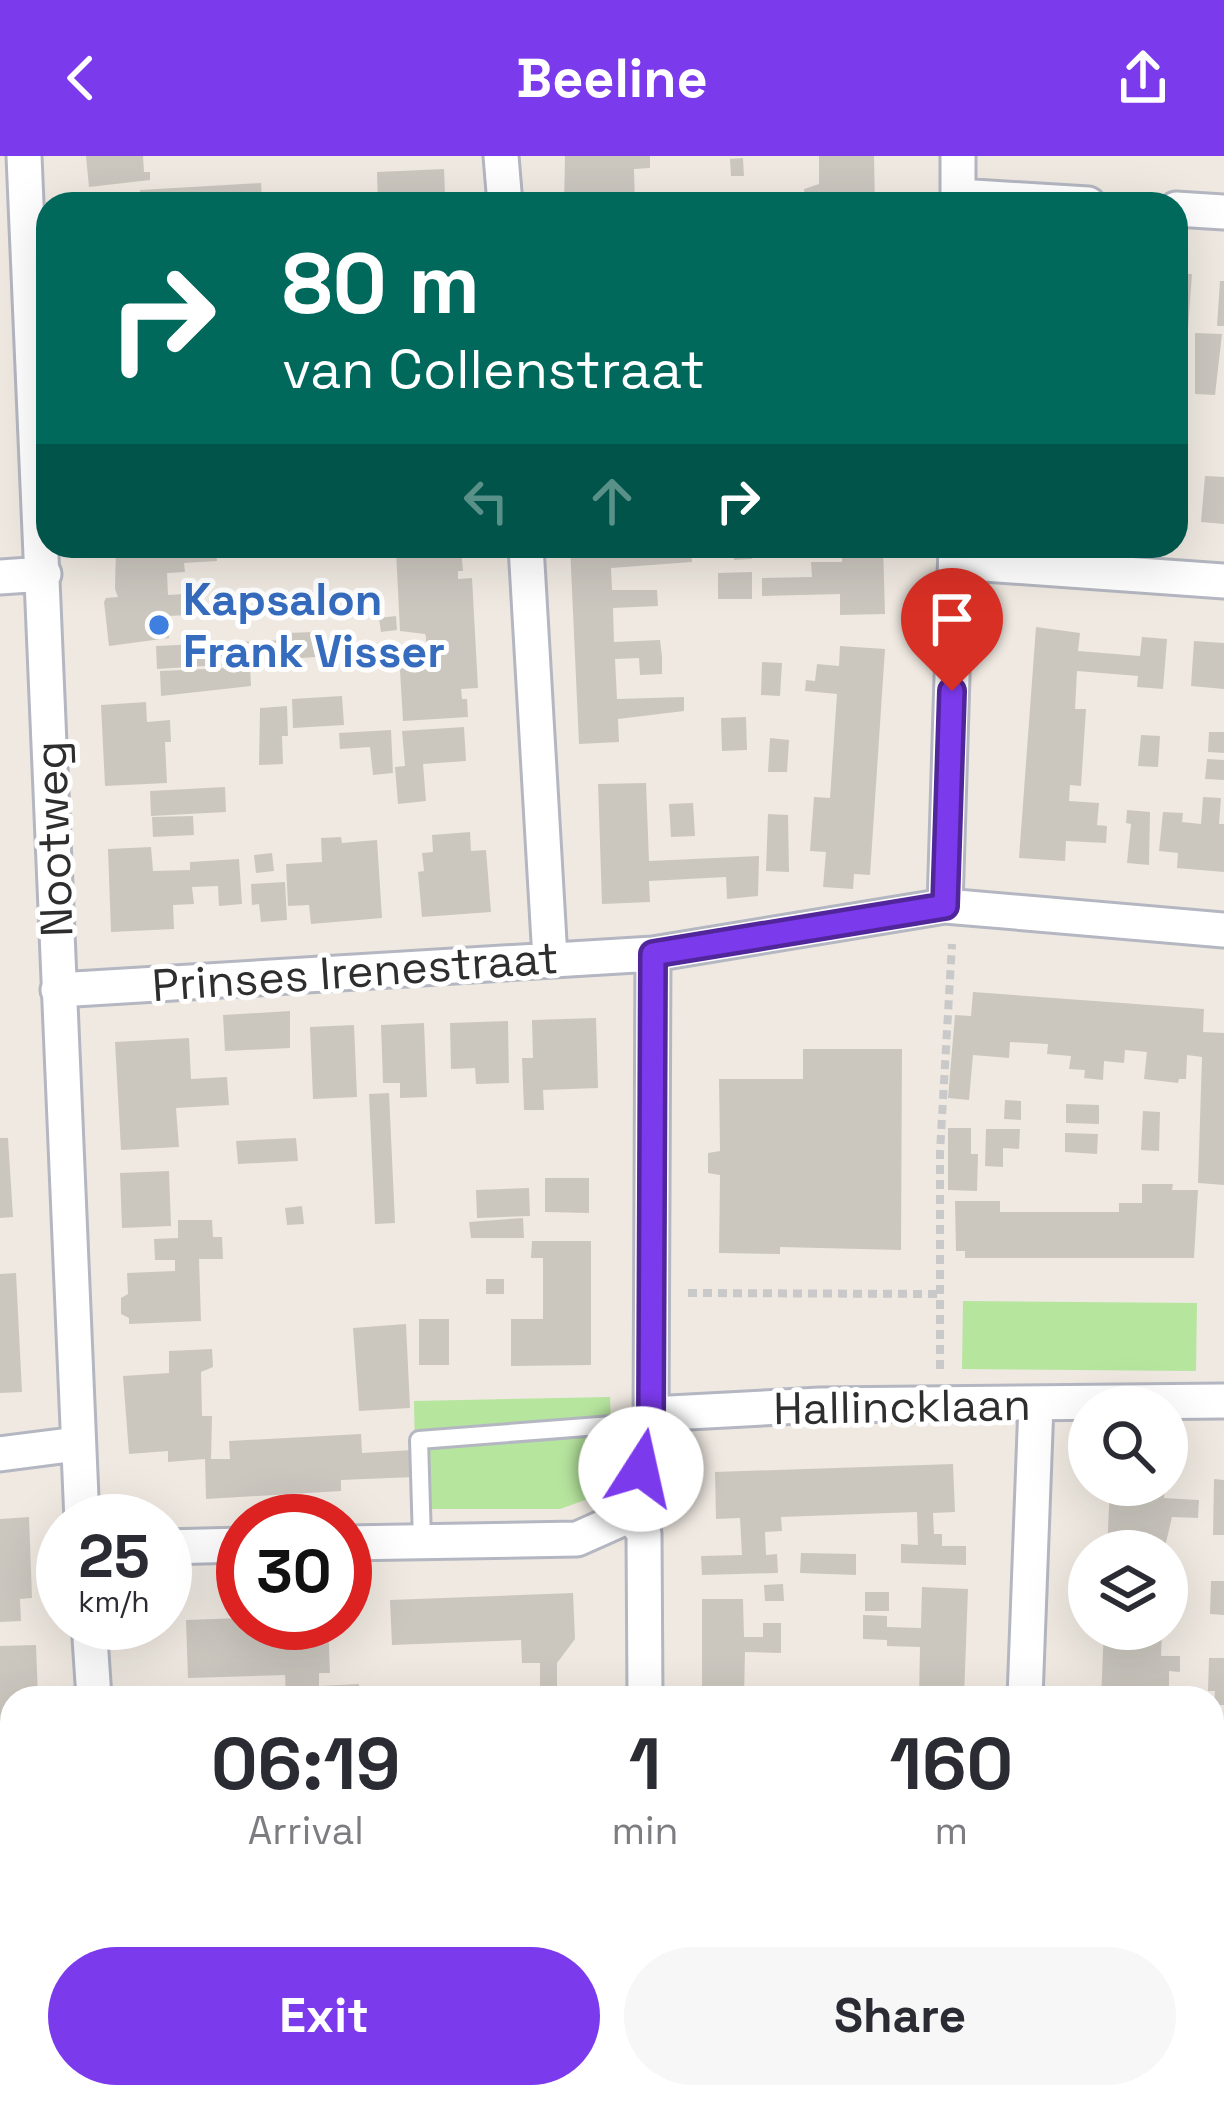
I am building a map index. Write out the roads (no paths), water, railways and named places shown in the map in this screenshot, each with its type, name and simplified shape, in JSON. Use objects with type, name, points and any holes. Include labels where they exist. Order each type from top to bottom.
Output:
[{"type":"street","name":"Nootweg","points":[[24,156],[36,407]]},
{"type":"street","points":[[501,156],[504,192]]},
{"type":"street","points":[[958,156],[958,192]]},
{"type":"street","points":[[1188,210],[1224,212]]},
{"type":"street","name":"Nootweg","points":[[43,558],[80,1494]]},
{"type":"street","points":[[527,558],[550,959]]},
{"type":"street","points":[[945,906],[956,558]]},
{"type":"street","points":[[996,558],[1224,581]]},
{"type":"street","points":[[0,577],[44,574]]},
{"type":"street","name":"Prinses Irenestraat","points":[[58,990],[653,954],[945,906],[1224,930]]},
{"type":"street","points":[[645,1686],[644,1533],[631,1516],[651,1418],[653,954]]},
{"type":"street","name":"Hallincklaan","points":[[651,1418],[820,1405],[1224,1401]]},
{"type":"street","points":[[1025,1686],[1036,1404]]},
{"type":"street","points":[[0,1454],[77,1444]]},
{"type":"street","points":[[372,1542],[577,1539],[631,1516]]},
{"type":"street","points":[[91,1650],[93,1686]]},
{"type":"lane","points":[[422,1540],[418,1440],[651,1418]]},
{"type":"place","name":"Kapsalon Frank Visser","points":[[159,625]]}]
